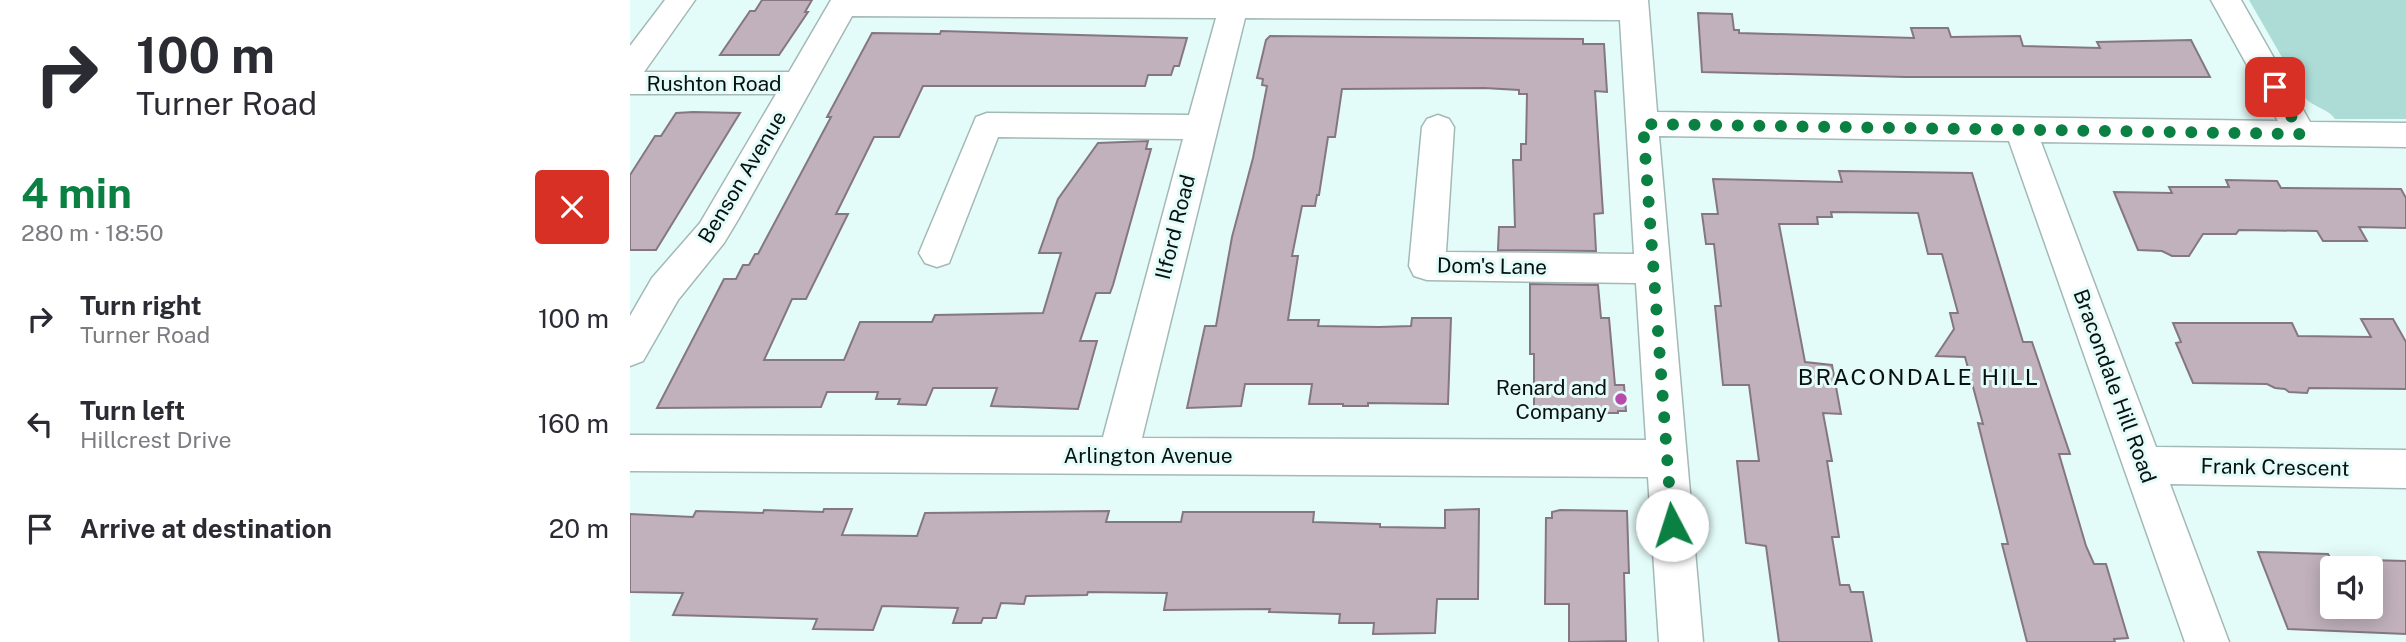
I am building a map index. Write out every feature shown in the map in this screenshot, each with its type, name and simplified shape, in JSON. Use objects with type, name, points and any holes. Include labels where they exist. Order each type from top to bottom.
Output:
[{"type":"street","points":[[630,68],[680,0]]},
{"type":"street","points":[[2226,0],[2301,134]]},
{"type":"street","points":[[845,3],[1634,5],[1681,642]]},
{"type":"street","name":"Benson Avenue","points":[[630,350],[665,289],[717,225],[845,3]]},
{"type":"street","name":"Ilford Road","points":[[1118,454],[1233,4]]},
{"type":"street","name":"Rushton Road","points":[[630,83],[798,83]]},
{"type":"street","points":[[1643,124],[2406,135]]},
{"type":"street","points":[[937,253],[987,125],[1200,127]]},
{"type":"street","name":"Dom's Lane","points":[[1438,127],[1427,266],[1652,269]]},
{"type":"street","name":"Bracondale Hill Road","points":[[2021,130],[2207,642]]},
{"type":"street","name":"Arlington Avenue","points":[[630,453],[1667,459]]},
{"type":"street","name":"Frank Crescent","points":[[2144,465],[2406,469]]},
{"type":"shaded area","points":[[2249,0],[2406,0],[2406,119],[2335,119],[2309,102]]},
{"type":"building","points":[[762,0],[812,0],[805,12],[808,12],[779,55],[720,55],[750,11],[755,11]]},
{"type":"building","points":[[1698,13],[1732,14],[1734,30],[1739,30],[1739,33],[1914,38],[1911,28],[1948,28],[1951,37],[2020,36],[2023,46],[2100,48],[2097,42],[2191,40],[2210,77],[1905,77],[1702,72]]},
{"type":"building","points":[[941,31],[1187,38],[1179,66],[1174,66],[1171,75],[1148,75],[1145,86],[923,86],[899,137],[874,137],[836,214],[848,214],[806,299],[792,299],[764,360],[844,360],[860,322],[932,322],[935,315],[1043,313],[1061,253],[1039,253],[1058,199],[1098,143],[1148,141],[1146,149],[1151,149],[1113,285],[1110,293],[1096,293],[1080,341],[1097,341],[1078,409],[991,406],[997,388],[933,388],[926,405],[898,404],[900,399],[876,399],[878,392],[827,392],[821,407],[657,408],[724,279],[736,279],[743,265],[749,265],[755,254],[758,254],[872,33],[940,34]]},
{"type":"building","points":[[1270,36],[1583,39],[1583,44],[1604,44],[1607,92],[1595,91],[1603,213],[1594,214],[1596,251],[1498,250],[1499,227],[1515,227],[1513,160],[1521,160],[1521,144],[1526,144],[1527,94],[1519,94],[1519,90],[1484,88],[1342,89],[1335,137],[1328,137],[1319,195],[1315,206],[1302,206],[1292,256],[1298,256],[1288,320],[1319,320],[1318,326],[1379,327],[1411,326],[1412,318],[1451,318],[1448,404],[1309,404],[1312,384],[1245,384],[1241,406],[1187,408],[1205,326],[1216,326],[1232,237],[1253,158],[1267,86],[1262,85],[1263,79],[1257,78],[1266,40]]},
{"type":"building","points":[[676,113],[740,113],[656,250],[630,250],[630,175],[655,136],[661,136]]},
{"type":"building","points":[[1839,171],[1972,173],[2023,342],[2032,342],[2070,454],[2059,454],[2086,546],[2094,564],[2106,564],[2128,638],[2114,639],[2115,642],[2027,642],[2002,544],[2008,544],[1978,423],[1983,424],[1965,357],[1936,356],[1954,329],[1950,313],[1958,313],[1942,254],[1928,254],[1918,213],[1831,212],[1832,217],[1817,217],[1818,224],[1779,224],[1805,362],[1832,365],[1841,414],[1823,413],[1832,461],[1827,461],[1839,537],[1832,537],[1840,585],[1849,585],[1851,592],[1863,592],[1872,642],[1779,642],[1766,546],[1746,543],[1737,461],[1759,461],[1749,385],[1723,385],[1715,306],[1721,306],[1714,244],[1706,244],[1702,214],[1718,214],[1713,179],[1842,182]]},
{"type":"building","points":[[2226,180],[2277,181],[2281,188],[2401,189],[2406,198],[2406,228],[2359,227],[2367,241],[2323,241],[2317,231],[2239,230],[2236,234],[2203,234],[2189,256],[2172,256],[2162,251],[2138,250],[2114,192],[2172,193],[2169,187],[2229,187]]},
{"type":"building","points":[[1530,284],[1598,285],[1601,318],[1609,318],[1615,385],[1624,385],[1626,411],[1534,413],[1534,354],[1530,354]]},
{"type":"building","points":[[2361,319],[2393,319],[2406,342],[2406,389],[2309,388],[2307,393],[2289,392],[2267,384],[2193,383],[2176,343],[2181,342],[2173,323],[2292,323],[2298,336],[2371,337]]},
{"type":"building","points":[[824,509],[852,509],[842,535],[917,536],[925,513],[1109,511],[1106,522],[1181,522],[1183,512],[1314,512],[1313,522],[1445,528],[1445,510],[1479,509],[1478,599],[1437,599],[1435,633],[1373,634],[1374,623],[1339,623],[1340,614],[1269,612],[1270,609],[1164,610],[1167,593],[1088,592],[1087,595],[1026,596],[1024,604],[1001,603],[996,618],[983,618],[981,623],[953,623],[958,608],[882,606],[873,630],[813,629],[817,619],[673,615],[683,593],[630,592],[630,514],[693,517],[696,511],[763,513],[764,510],[823,512]]},
{"type":"building","points":[[1627,511],[1629,573],[1624,573],[1626,641],[1569,642],[1569,604],[1545,604],[1546,518],[1552,518],[1552,512]]},
{"type":"building","points":[[2258,552],[2328,554],[2329,556],[2320,556],[2320,619],[2383,619],[2383,560],[2406,561],[2406,634],[2288,629]]},
{"type":"place","name":"Renard and Company","points":[[1621,399]]},
{"type":"district","name":"BRACONDALE HILL","points":[[1919,376]]},
{"type":"route","points":[[1672,525],[1643,124],[2301,134],[2275,87]]}]
